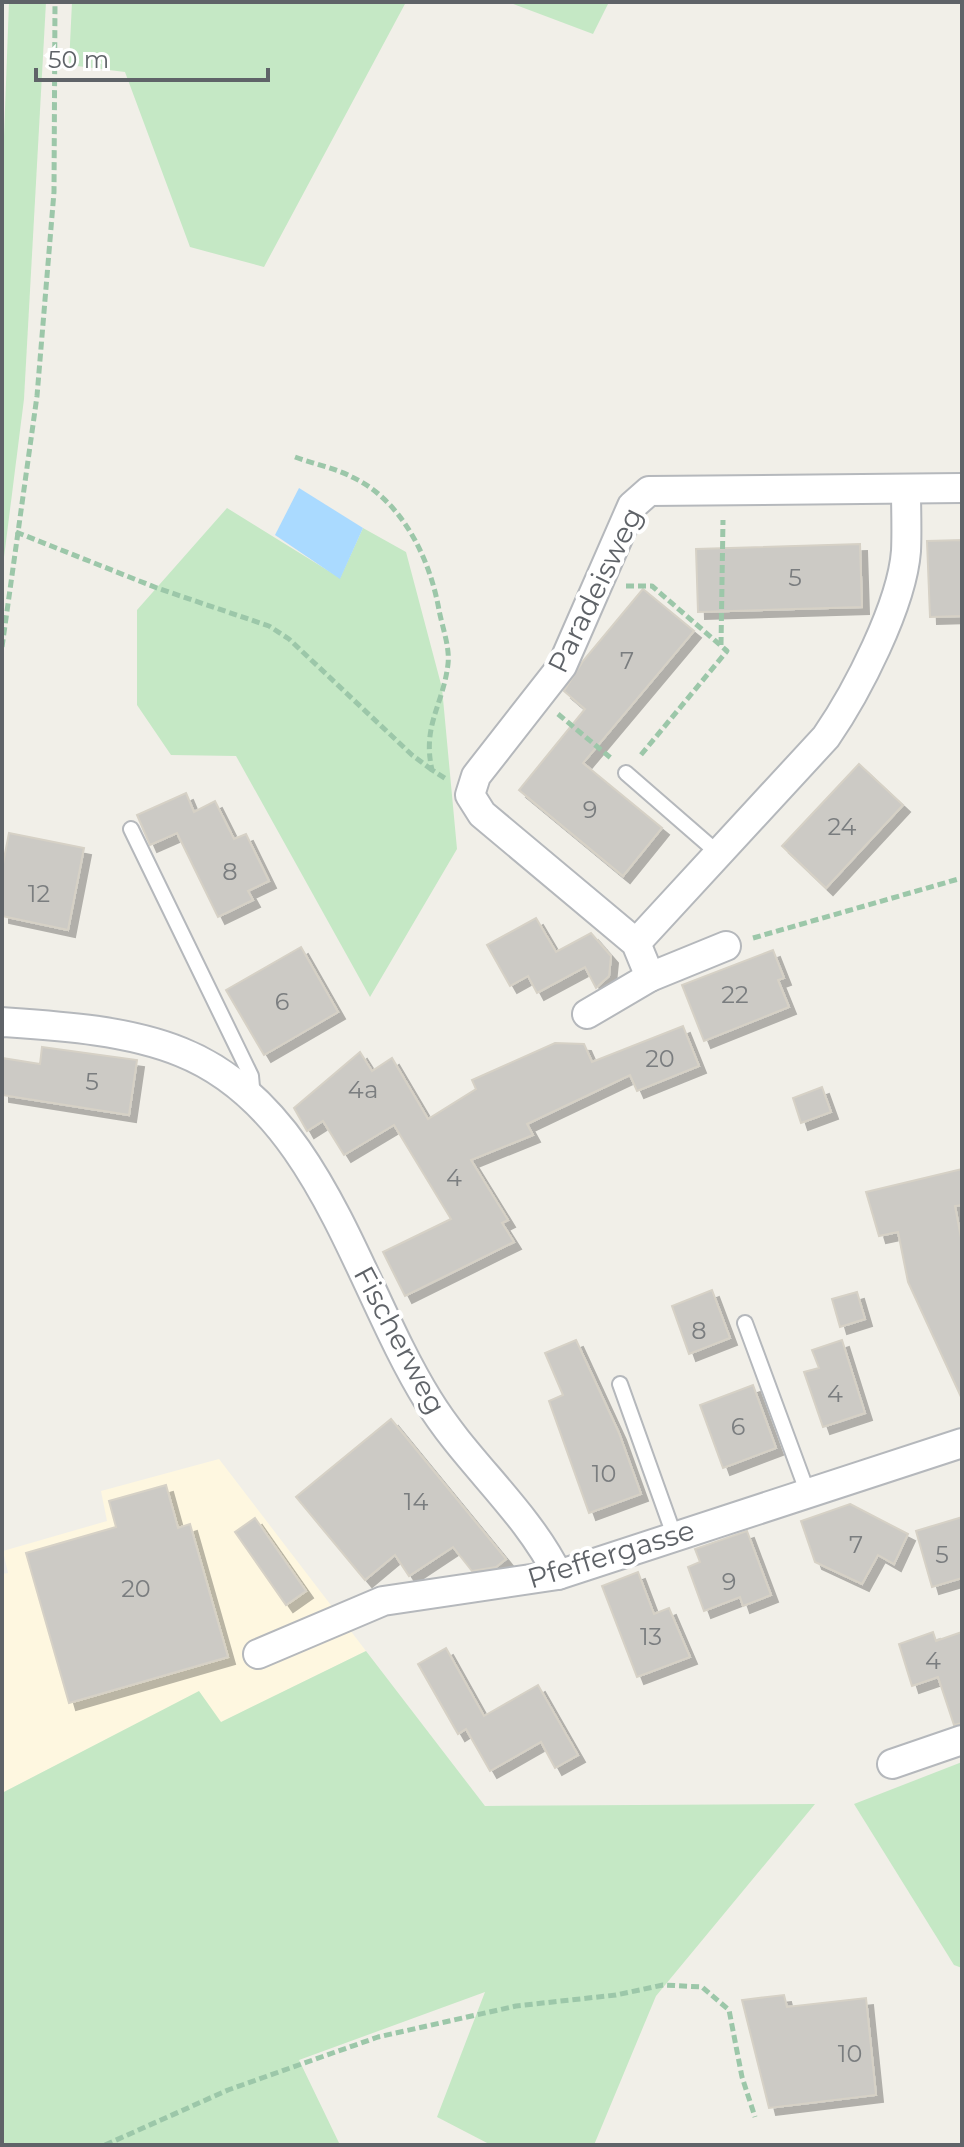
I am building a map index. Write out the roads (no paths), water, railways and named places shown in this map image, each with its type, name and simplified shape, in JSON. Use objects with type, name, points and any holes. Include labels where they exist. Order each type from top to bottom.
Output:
[{"type":"street","name":"Paradeisweg","points":[[636,943],[482,814],[470,795],[476,776],[562,666],[632,506],[649,491],[962,488]]},
{"type":"street","points":[[650,977],[636,943],[826,737],[855,691],[902,573],[906,489]]},
{"type":"street","points":[[587,1014],[650,977],[726,946]]},
{"type":"street","name":"Fischerweg","points":[[2,1022],[103,1033],[181,1052],[210,1067],[253,1098],[295,1148],[319,1184],[430,1404],[536,1538],[558,1575]]},
{"type":"street","name":"Pfeffergasse","points":[[258,1654],[383,1601],[558,1575],[807,1491],[962,1443]]},
{"type":"street","points":[[892,1764],[962,1740]]},
{"type":"lane","points":[[626,773],[718,853]]},
{"type":"lane","name":"Fischerweg","points":[[131,829],[251,1076],[253,1098]]},
{"type":"lane","points":[[745,1323],[807,1491]]},
{"type":"lane","points":[[620,1384],[674,1535]]},
{"type":"water","points":[[299,488],[363,528],[340,579],[275,535]]}]
